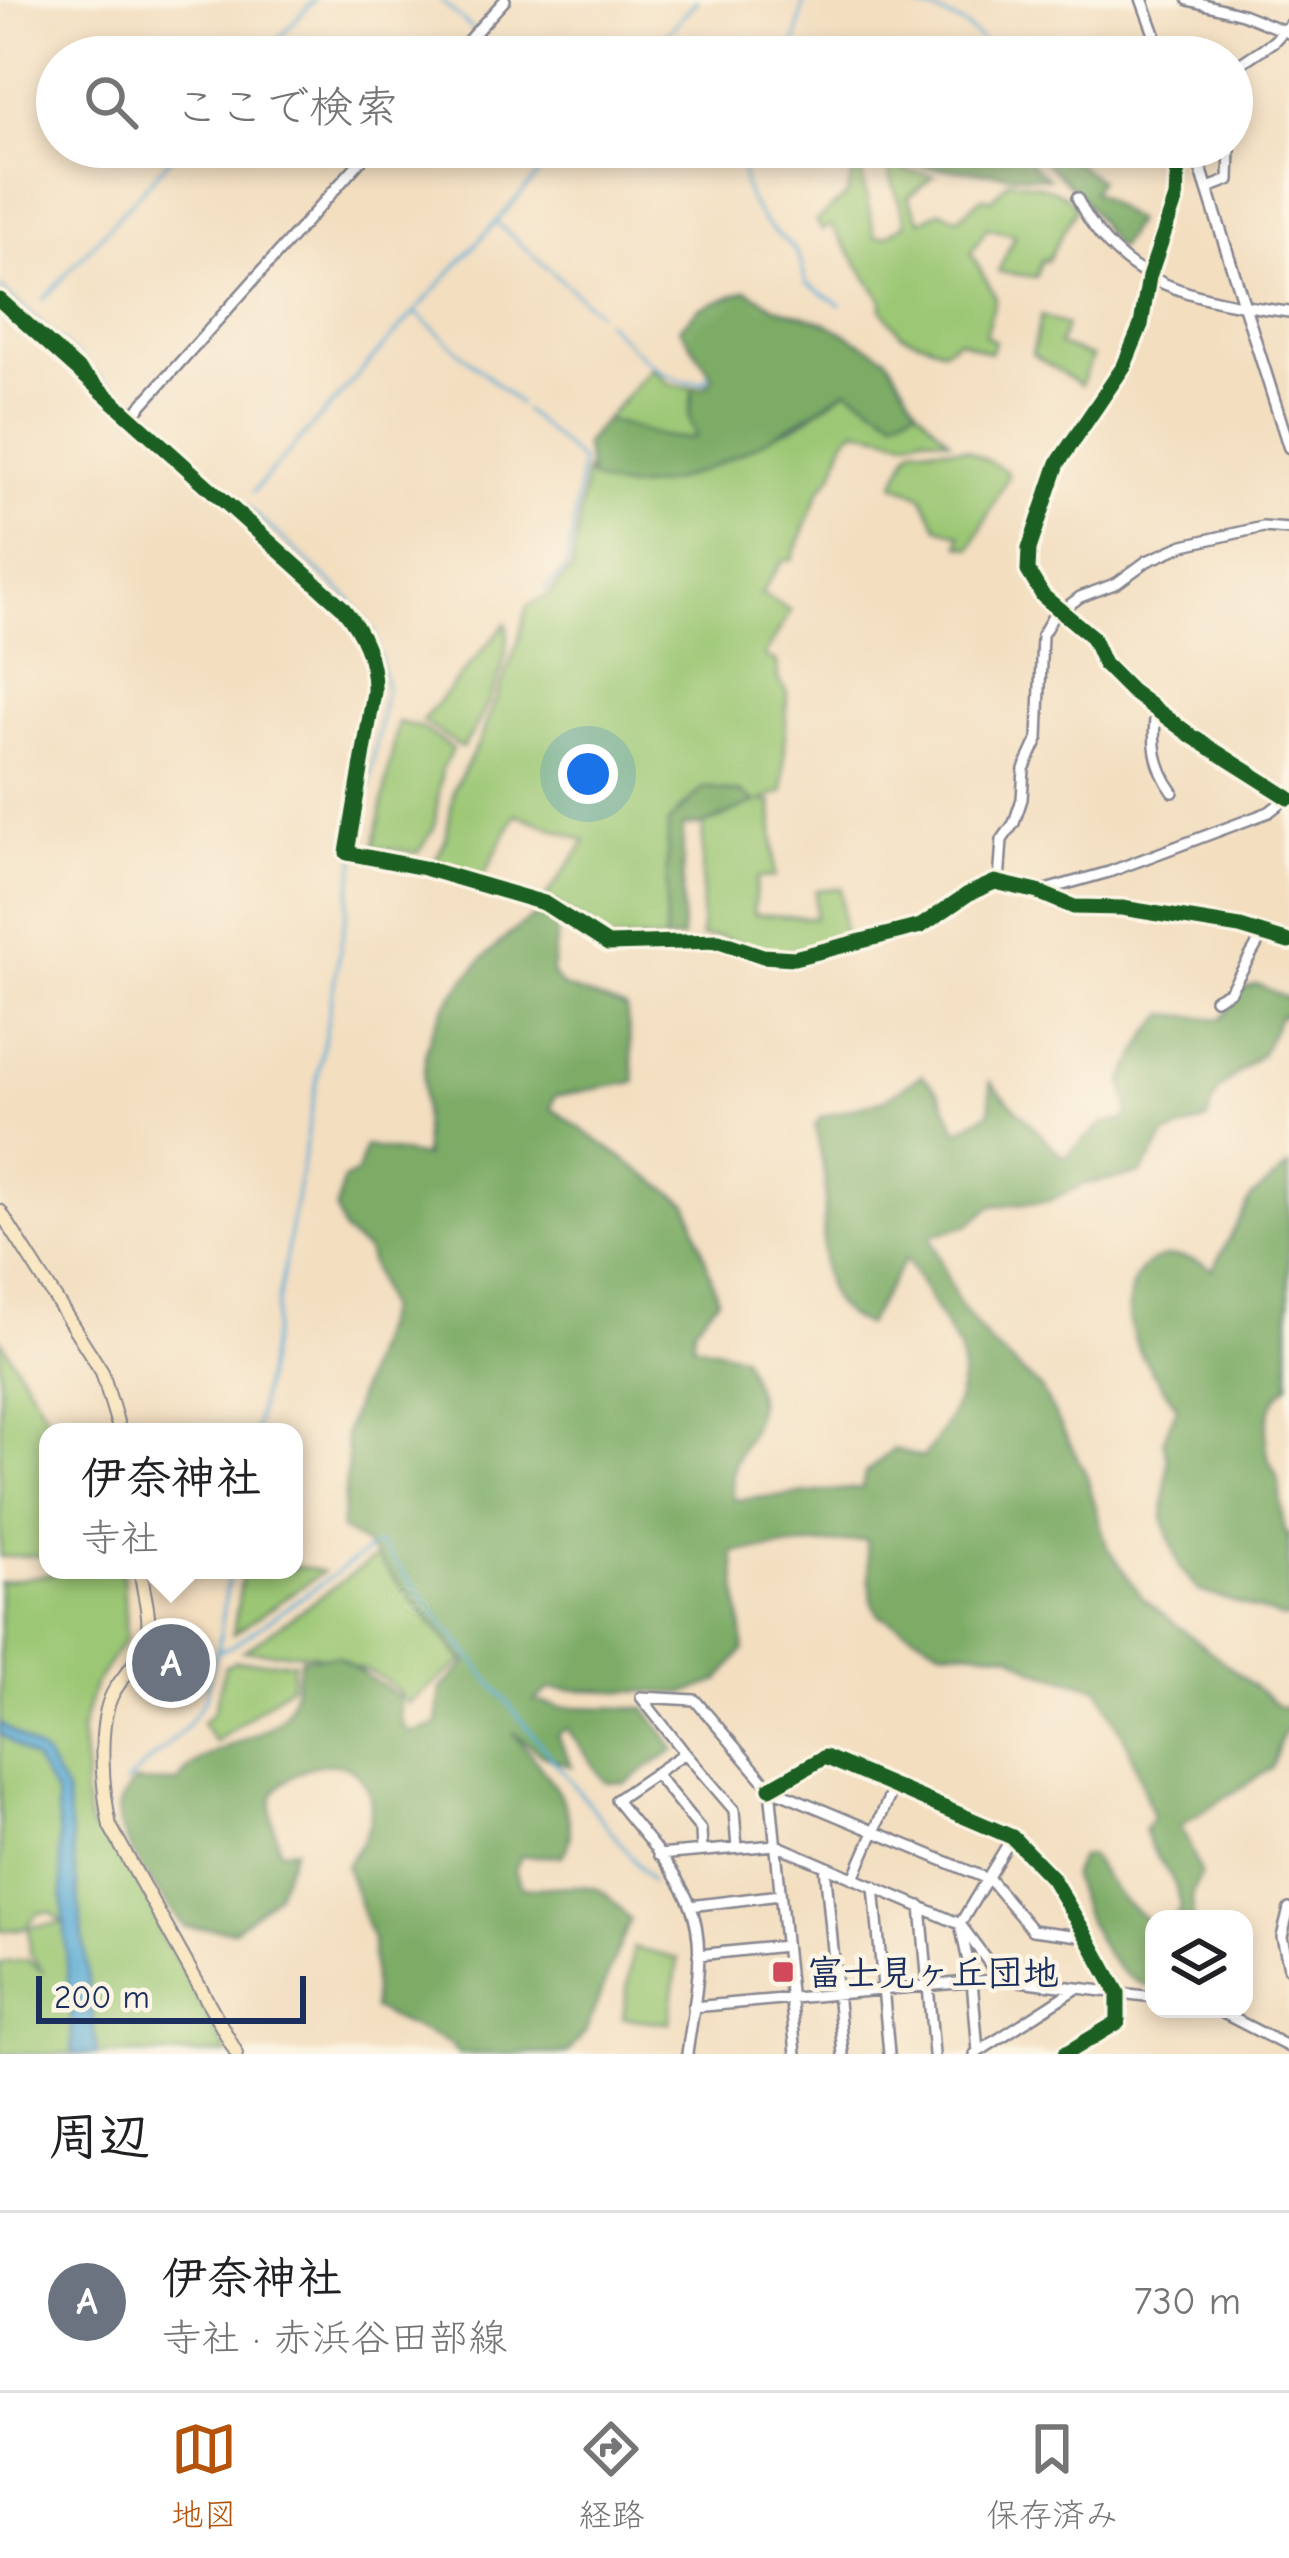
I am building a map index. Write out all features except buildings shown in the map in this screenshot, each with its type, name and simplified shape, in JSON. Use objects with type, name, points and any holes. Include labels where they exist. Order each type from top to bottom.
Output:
[{"type":"main road","points":[[0,1211],[102,1372],[117,1423]]},
{"type":"main road","points":[[142,1579],[149,1623],[141,1657],[112,1695],[107,1712],[102,1774],[110,1826],[237,2054]]},
{"type":"street","points":[[472,36],[505,0]]},
{"type":"street","points":[[1144,0],[1156,36]]},
{"type":"street","points":[[1188,0],[1288,30]]},
{"type":"street","points":[[1253,54],[1288,30]]},
{"type":"street","points":[[135,412],[354,168]]},
{"type":"street","points":[[1038,892],[1109,872],[1269,812],[1288,798],[1156,710],[1104,664],[1092,637],[1059,612],[1030,580],[1029,549],[1058,463],[1130,353],[1142,325],[1149,278],[1173,208],[1178,168]]},
{"type":"street","points":[[1201,168],[1289,447]]},
{"type":"street","points":[[1208,188],[1229,180],[1229,168]]},
{"type":"street","points":[[1077,197],[1099,236],[1149,278],[1245,306],[1289,312]]},
{"type":"street","points":[[0,300],[135,412],[342,607],[358,628],[374,668],[374,692],[347,853],[544,903],[608,944],[719,941],[779,959],[813,954],[921,926],[968,894],[999,882],[1074,908],[1122,908],[1289,942]]},
{"type":"street","points":[[999,882],[1002,840],[1014,823],[1024,769],[1038,739],[1042,635],[1059,612],[1184,545],[1263,527],[1289,529]]},
{"type":"street","points":[[1156,710],[1156,761],[1173,792]]},
{"type":"street","points":[[1215,999],[1230,992],[1263,934]]},
{"type":"street","points":[[737,1848],[734,1810],[641,1697],[695,1700],[770,1788],[986,1878],[1032,1930],[1087,1937]]},
{"type":"street","points":[[686,1753],[616,1800],[690,1906],[698,1955],[687,2054]]},
{"type":"street","points":[[770,1788],[825,1757],[1012,1837],[1052,1878],[1118,1993],[1118,2022],[1065,2054]]},
{"type":"street","points":[[656,1773],[701,1830],[703,1851]]},
{"type":"street","points":[[854,1878],[894,1786]]},
{"type":"street","points":[[770,1788],[796,2054]]},
{"type":"street","points":[[1012,1837],[960,1924],[972,1980],[976,2053],[1077,1989]]},
{"type":"street","points":[[658,1855],[776,1845],[960,1924],[1001,1979]]},
{"type":"street","points":[[825,1866],[844,2054]]},
{"type":"street","points":[[874,1886],[889,2054]]},
{"type":"street","points":[[690,1906],[780,1895]]},
{"type":"street","points":[[921,1906],[934,2054]]},
{"type":"street","points":[[1289,1910],[1282,1937],[1289,1968]]},
{"type":"street","points":[[698,1955],[785,1946]]},
{"type":"street","points":[[693,2006],[1001,1979],[1145,1996]]},
{"type":"street","points":[[1233,2018],[1289,2047]]},
{"type":"street","points":[[998,2041],[1005,2054]]},
{"type":"green space","points":[[854,168],[864,168],[862,176],[875,237],[887,236],[906,223],[888,168],[934,176],[908,197],[920,221],[941,211],[958,218],[983,197],[992,200],[1009,180],[1055,191],[1076,208],[1047,261],[1042,259],[1036,277],[998,272],[1015,235],[987,228],[971,253],[996,298],[985,335],[995,341],[990,353],[959,340],[943,349],[901,334],[831,225],[822,230],[816,221],[847,195]]},
{"type":"green space","points":[[939,168],[1035,168],[1048,178]]},
{"type":"green space","points":[[1051,168],[1083,168],[1099,180],[1092,191],[1135,221],[1118,249],[1079,195]]},
{"type":"green space","points":[[747,290],[775,307],[824,322],[887,357],[917,407],[895,418],[847,389],[760,443],[685,476],[650,486],[617,487],[591,478],[584,445],[605,420],[662,436],[696,437],[689,418],[693,388],[707,386],[713,377],[680,328],[698,309]]},
{"type":"green space","points":[[1041,316],[1066,325],[1059,345],[1092,357],[1081,385],[1032,354]]},
{"type":"green space","points":[[651,368],[670,384],[693,388],[689,417],[697,437],[662,436],[605,420]]},
{"type":"green space","points":[[848,389],[895,418],[917,407],[949,440],[923,435],[906,440],[856,429],[846,438],[833,474],[820,490],[792,560],[783,560],[761,594],[791,611],[764,656],[777,662],[778,679],[787,693],[783,792],[760,801],[772,802],[775,877],[757,878],[753,914],[815,918],[816,890],[841,888],[844,941],[774,954],[720,937],[701,937],[703,825],[722,818],[742,793],[705,787],[678,811],[665,940],[612,940],[545,898],[586,841],[516,814],[482,879],[433,865],[446,839],[454,789],[479,742],[527,606],[549,595],[572,569],[586,471],[591,478],[793,428]]},
{"type":"green space","points":[[916,446],[966,449],[1006,471],[1008,476],[971,548],[959,545],[961,535],[938,527],[922,496],[894,484]]},
{"type":"green space","points":[[506,623],[501,669],[462,748],[422,721]]},
{"type":"green space","points":[[398,722],[422,728],[453,749],[442,768],[434,828],[418,853],[374,847]]},
{"type":"green space","points":[[705,787],[743,794],[756,802],[703,825],[683,826],[682,939],[665,940],[668,823]]},
{"type":"green space","points":[[535,916],[558,924],[552,973],[561,986],[626,1008],[635,1082],[555,1096],[551,1108],[688,1204],[718,1299],[694,1327],[693,1344],[742,1356],[757,1395],[752,1428],[734,1469],[734,1500],[862,1488],[865,1473],[894,1449],[923,1458],[947,1422],[962,1382],[960,1352],[906,1258],[866,1325],[834,1301],[823,1265],[825,1183],[815,1126],[821,1117],[883,1100],[922,1075],[939,1092],[958,1131],[990,1112],[990,1082],[1064,1158],[1104,1123],[1124,1120],[1129,1113],[1123,1080],[1149,1033],[1166,1014],[1222,1019],[1242,989],[1257,984],[1289,999],[1289,1017],[1280,1015],[1262,1053],[1218,1090],[1207,1120],[1166,1135],[1141,1174],[1085,1184],[1049,1201],[992,1206],[969,1225],[930,1236],[958,1302],[990,1343],[1041,1389],[1086,1474],[1107,1547],[1143,1598],[1280,1707],[1289,1707],[1289,1730],[1282,1735],[1272,1768],[1181,1825],[1201,1873],[1192,1893],[1193,1910],[1179,1910],[1178,1894],[1148,1840],[1144,1829],[1153,1817],[1129,1747],[1099,1688],[1035,1670],[1011,1654],[941,1648],[879,1615],[872,1602],[866,1540],[733,1552],[744,1649],[719,1681],[685,1693],[549,1689],[535,1701],[561,1707],[645,1708],[675,1749],[626,1783],[605,1782],[567,1728],[557,1735],[572,1766],[542,1755],[513,1732],[557,1790],[569,1824],[562,1856],[521,1856],[515,1870],[521,1887],[592,1888],[609,1897],[630,1920],[585,2032],[567,2054],[458,2054],[450,2044],[373,2009],[372,1940],[346,1866],[366,1833],[370,1798],[365,1784],[344,1766],[313,1766],[280,1785],[272,1801],[272,1815],[280,1850],[295,1849],[276,1895],[234,1930],[184,1927],[145,1874],[118,1817],[128,1790],[134,1782],[178,1783],[202,1759],[268,1728],[290,1704],[301,1658],[337,1656],[399,1697],[401,1720],[409,1733],[437,1725],[441,1688],[467,1663],[365,1544],[341,1529],[348,1461],[345,1435],[386,1309],[367,1251],[344,1233],[336,1210],[343,1180],[357,1173],[365,1146],[424,1157],[424,1078],[431,1034],[453,995],[502,941]]},
{"type":"green space","points":[[1289,1166],[1289,1384],[1271,1407],[1266,1436],[1285,1533],[1289,1534],[1289,1618],[1283,1618],[1199,1591],[1180,1568],[1163,1518],[1168,1461],[1163,1441],[1177,1407],[1139,1350],[1129,1306],[1132,1287],[1152,1261],[1189,1259],[1213,1269],[1251,1198]]},
{"type":"green space","points":[[0,1339],[50,1423],[39,1423],[39,1555],[0,1557]]},
{"type":"green space","points":[[376,1557],[463,1661],[408,1704],[394,1688],[366,1670],[335,1669],[314,1654],[244,1651]]},
{"type":"green space","points":[[303,1567],[323,1572],[233,1634],[242,1579],[303,1579]]},
{"type":"green space","points":[[39,1576],[123,1579],[126,1638],[94,1685],[81,1731],[91,1830],[109,1830],[154,1911],[163,1941],[179,1961],[228,2054],[0,2054],[0,1963],[28,1960],[44,1973],[30,1953],[29,1927],[63,1923],[51,1912],[38,1913],[26,1928],[0,1931],[0,1582]]},
{"type":"green space","points":[[235,1661],[294,1662],[291,1685],[215,1742],[202,1723],[214,1711],[225,1666]]},
{"type":"green space","points":[[1089,1855],[1121,1899],[1145,1918],[1145,1984],[1111,1960],[1091,1928],[1072,1877],[1080,1856]]},
{"type":"green space","points":[[633,1948],[678,1959],[669,2023],[623,2018]]},
{"type":"water","points":[[0,1723],[45,1756],[66,1793],[97,2054],[73,2054],[56,1796],[34,1760],[0,1733]]},
{"type":"waterway","points":[[281,36],[314,0]]},
{"type":"waterway","points":[[440,0],[472,29]]},
{"type":"waterway","points":[[665,36],[697,0]]},
{"type":"waterway","points":[[797,36],[804,0]]},
{"type":"waterway","points":[[881,0],[945,16],[976,36]]},
{"type":"waterway","points":[[43,300],[162,168]]},
{"type":"waterway","points":[[253,492],[544,168]]},
{"type":"waterway","points":[[742,168],[753,206],[798,255],[806,283],[840,305]]},
{"type":"waterway","points":[[497,223],[597,312]]},
{"type":"waterway","points":[[0,287],[133,406]]},
{"type":"waterway","points":[[416,313],[519,404]]},
{"type":"waterway","points":[[605,321],[663,372],[691,382],[706,381],[708,374]]},
{"type":"waterway","points":[[524,410],[581,461],[566,568],[545,589]]},
{"type":"waterway","points":[[140,412],[348,597],[374,633],[386,688],[257,1423]]},
{"type":"waterway","points":[[218,1651],[232,1646],[379,1543],[651,1881]]},
{"type":"waterway","points":[[125,1784],[186,1727],[206,1698],[228,1579]]},
{"type":"cycle path","points":[[1178,168],[1176,198],[1149,277],[1141,325],[1124,366],[1058,463],[1029,549],[1028,571],[1043,596],[1092,637],[1104,664],[1131,691],[1289,798]]},
{"type":"cycle path","points":[[0,300],[342,607],[356,626],[370,657],[374,692],[347,853],[424,868],[544,903],[608,944],[719,941],[763,956],[794,958],[921,926],[995,882],[1074,907],[1122,908],[1240,927],[1289,942]]},
{"type":"cycle path","points":[[770,1788],[825,1757],[1012,1837],[1052,1878],[1118,1993],[1118,2022],[1065,2054]]},
{"type":"place","name":"伊奈神社","points":[[171,1663]]},
{"type":"place","name":"富士見ヶ丘団地","points":[[783,1972]]}]
